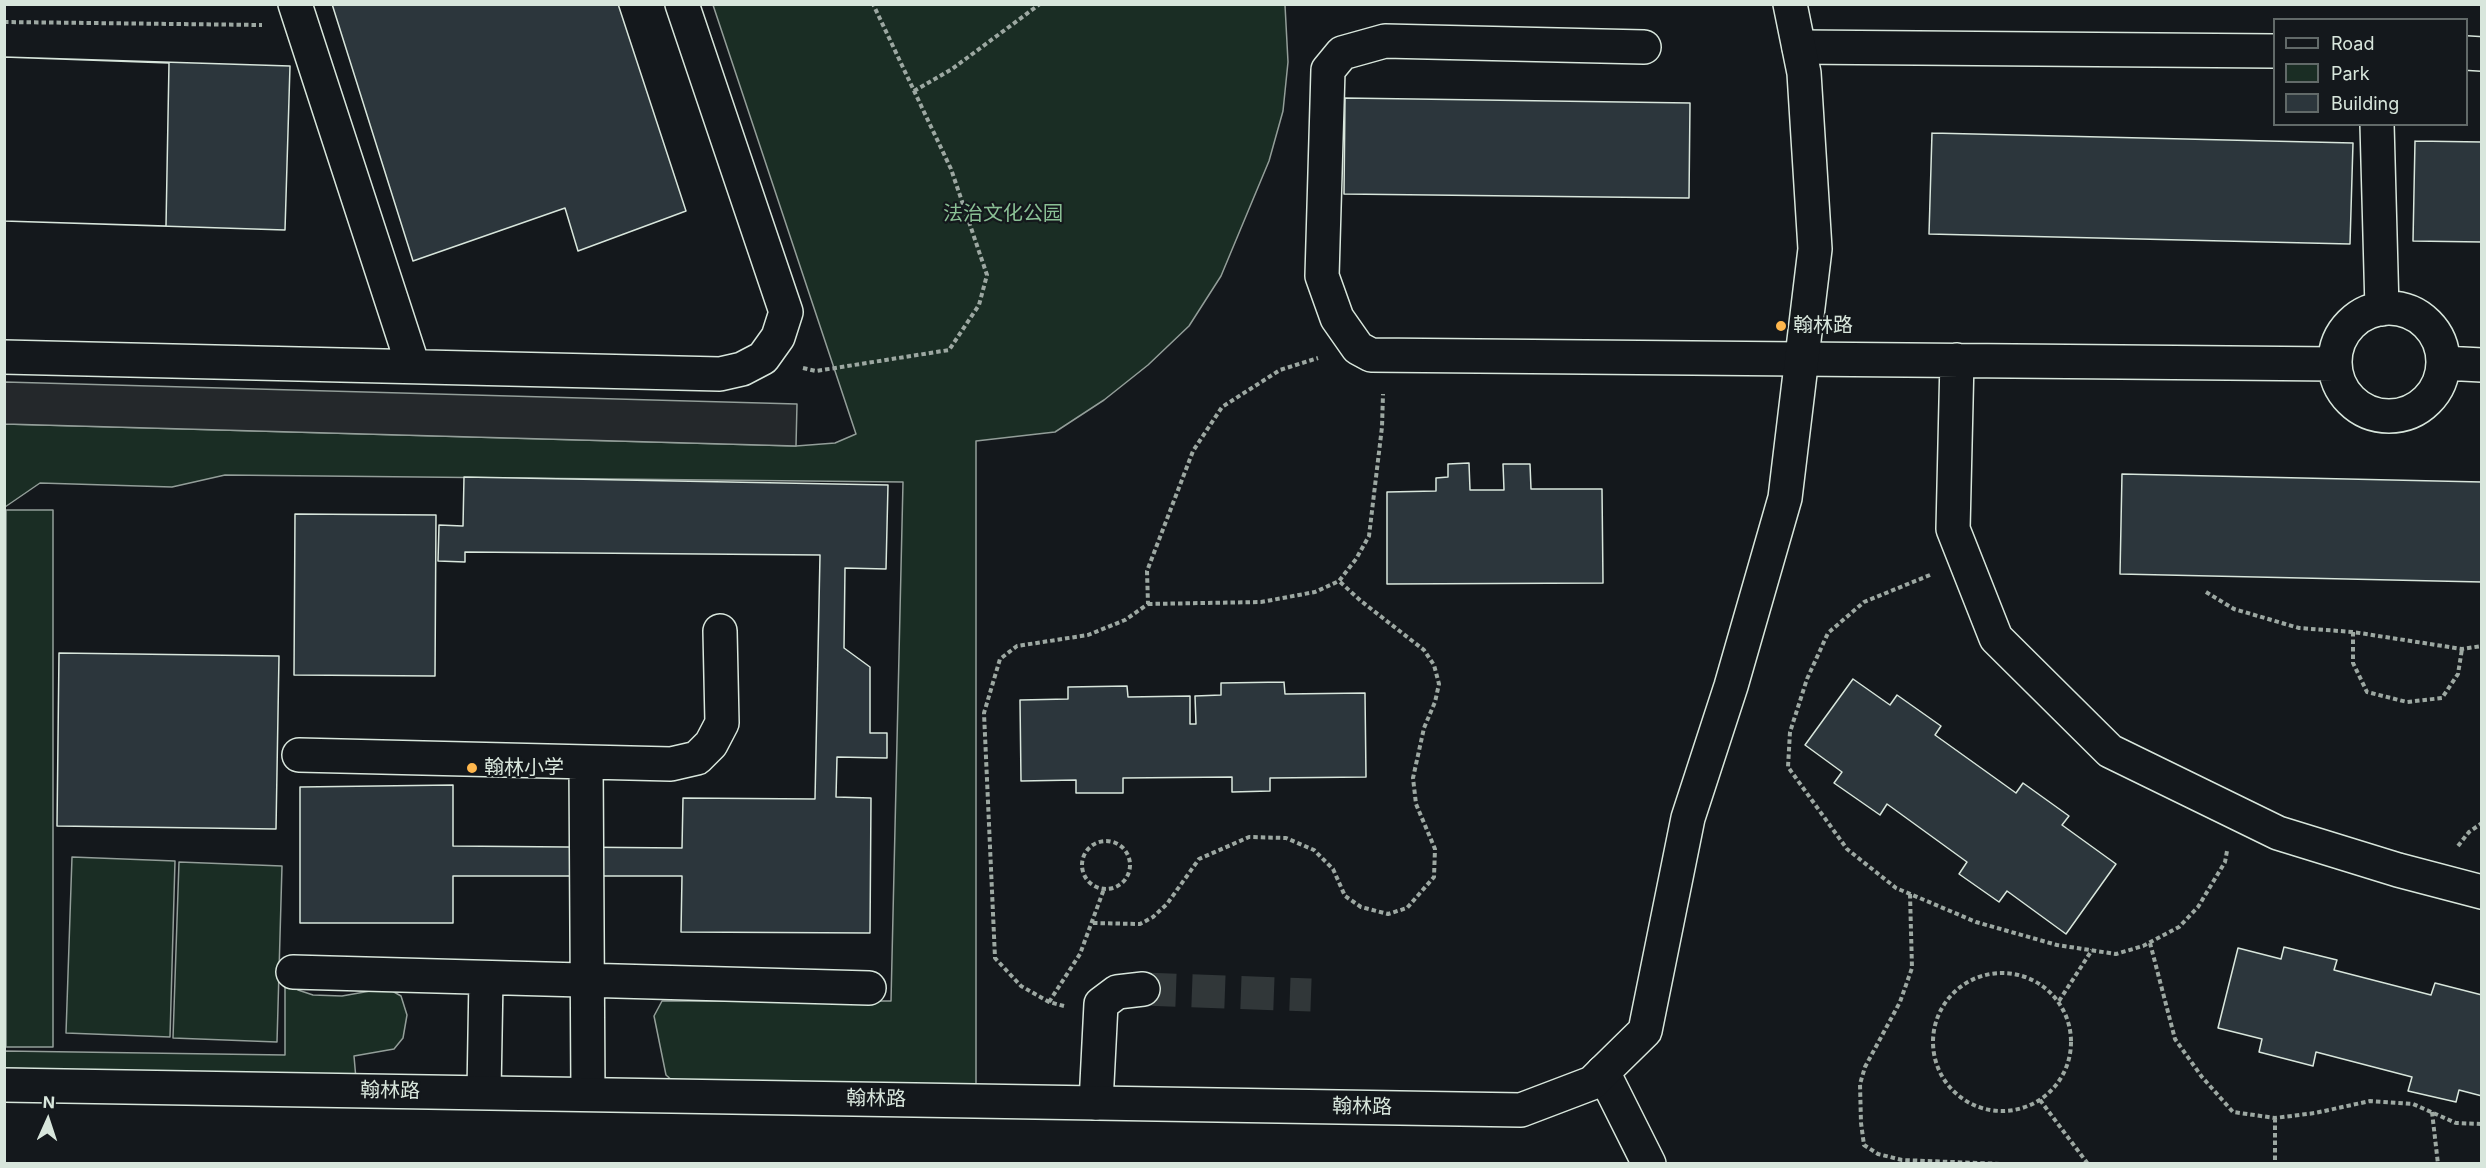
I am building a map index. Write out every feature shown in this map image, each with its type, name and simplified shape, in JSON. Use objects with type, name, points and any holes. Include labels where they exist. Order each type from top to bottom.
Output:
[{"type":"main road","points":[[4,357],[720,374],[742,369],[763,358],[777,338],[786,312],[682,4]]},
{"type":"main road","name":"翰林路","points":[[4,1085],[1521,1110],[1592,1083],[1645,1031],[1688,818],[1731,686],[1785,498],[1815,249],[1804,73],[1790,4]]},
{"type":"main road","points":[[299,15],[413,366]]},
{"type":"main road","points":[[1644,47],[1385,41],[1342,53],[1328,70],[1322,276],[1337,318],[1359,348],[1371,355],[2335,363]]},
{"type":"main road","points":[[1799,46],[2273,51]]},
{"type":"main road","points":[[2377,126],[2382,309]]},
{"type":"main road","points":[[2391,307],[2408,311],[2424,320],[2436,335],[2443,352],[2443,363],[2438,388],[2427,402],[2411,412],[2393,417],[2375,415],[2359,408],[2346,396],[2338,380],[2335,363],[2337,346],[2345,330],[2357,318],[2391,307]]},
{"type":"main road","points":[[1957,360],[1953,529],[1996,638],[2110,751],[2278,833],[2398,870],[2481,892]]},
{"type":"main road","points":[[2443,363],[2481,365]]},
{"type":"main road","points":[[299,755],[671,764],[697,758],[711,744],[722,723],[720,631]]},
{"type":"main road","points":[[586,762],[588,1094]]},
{"type":"main road","points":[[293,972],[869,988]]},
{"type":"main road","points":[[484,1092],[486,978]]},
{"type":"main road","points":[[1096,1103],[1101,1004],[1117,992],[1143,988]]},
{"type":"main road","points":[[1603,1072],[1649,1164]]},
{"type":"path","points":[[763,358],[816,371],[949,350],[979,305],[987,275],[951,170],[873,4]]},
{"type":"path","points":[[914,91],[952,69],[1040,4]]},
{"type":"path","points":[[4,22],[299,15]]},
{"type":"path","points":[[1100,1012],[1049,1002],[1022,986],[995,958],[984,713],[1000,659],[1017,646],[1088,635],[1125,620],[1148,604],[1261,602],[1315,592],[1339,581],[1356,560],[1369,537],[1384,397],[1380,373],[1371,355],[1327,356],[1280,370],[1222,406],[1193,451],[1147,571],[1148,604]]},
{"type":"path","points":[[1965,561],[1864,602],[1828,633],[1807,679],[1790,732],[1788,767],[1847,849],[1896,888],[1976,922],[2056,945],[2116,954],[2150,943],[2179,927],[2198,907],[2225,862],[2234,812]]},
{"type":"path","points":[[1093,923],[1140,924],[1167,904],[1199,859],[1249,837],[1286,838],[1314,850],[1333,869],[1345,896],[1361,907],[1388,914],[1407,908],[1434,877],[1435,849],[1416,804],[1413,778],[1424,728],[1439,684],[1434,665],[1424,650],[1339,581]]},
{"type":"path","points":[[2206,592],[2234,609],[2299,628],[2353,632],[2462,649],[2481,646]]},
{"type":"path","points":[[2353,632],[2353,663],[2367,692],[2408,702],[2442,698],[2458,674],[2462,649]]},
{"type":"path","points":[[1111,842],[1125,849],[1130,864],[1129,873],[1119,885],[1104,889],[1090,882],[1085,876],[1082,861],[1096,843],[1111,842]]},
{"type":"path","points":[[1049,1002],[1080,954],[1104,889]]},
{"type":"path","points":[[1910,894],[1912,968],[1900,1002],[1865,1067],[1860,1084],[1864,1145],[1878,1154],[1902,1160],[2002,1164]]},
{"type":"path","points":[[2150,943],[2175,1039],[2202,1077],[2233,1112],[2275,1118],[2315,1113],[2370,1101],[2413,1104],[2456,1123],[2481,1124]]},
{"type":"path","points":[[2059,1001],[2092,950]]},
{"type":"path","points":[[1998,973],[2021,975],[2042,985],[2059,1001],[2069,1023],[2072,1045],[2068,1066],[2056,1086],[2040,1100],[2019,1109],[1997,1110],[1975,1105],[1956,1093],[1942,1076],[1934,1055],[1934,1031],[1941,1010],[1955,991],[1975,978],[1998,973]]},
{"type":"path","points":[[2040,1100],[2088,1164]]},
{"type":"path","points":[[2433,1112],[2438,1164]]},
{"type":"path","points":[[2275,1118],[2275,1164]]},
{"type":"green space","name":"法治文化公园","points":[[713,5],[1285,5],[1288,62],[1283,111],[1269,161],[1221,276],[1189,326],[1148,365],[1104,400],[1055,432],[976,441],[976,1089],[675,1083],[666,1075],[654,1016],[662,1001],[891,1001],[903,482],[225,475],[172,487],[40,483],[5,507],[5,424],[796,446],[835,443],[856,434]]},
{"type":"green space","points":[[6,510],[53,510],[53,1047],[6,1047]]},
{"type":"green space","points":[[72,857],[175,861],[170,1037],[66,1033]]},
{"type":"green space","points":[[179,862],[282,866],[277,1042],[173,1038]]},
{"type":"green space","points":[[285,980],[298,990],[313,995],[342,996],[387,988],[401,996],[407,1015],[403,1038],[394,1049],[354,1056],[356,1079],[5,1068],[5,1051],[285,1055]]},
{"type":"shaded area","points":[[5,382],[797,404],[796,446],[5,424]]},
{"type":"building","points":[[332,4],[618,4],[686,211],[578,251],[565,208],[413,261]]},
{"type":"building","points":[[4,57],[290,66],[285,230],[4,221]]},
{"type":"building","points":[[4,57],[169,63],[166,226],[4,221]]},
{"type":"building","points":[[1345,98],[1690,103],[1689,198],[1344,194]]},
{"type":"building","points":[[1932,133],[2353,143],[2350,244],[1929,234]]},
{"type":"building","points":[[2415,141],[2482,142],[2482,242],[2413,241]]},
{"type":"building","points":[[1469,463],[1470,490],[1504,490],[1503,464],[1530,464],[1531,489],[1602,489],[1603,583],[1387,584],[1387,492],[1436,491],[1436,478],[1448,477],[1448,464]]},
{"type":"building","points":[[2122,474],[2482,482],[2482,582],[2120,574]]},
{"type":"building","points":[[464,477],[888,485],[886,569],[845,568],[844,648],[870,667],[870,733],[887,733],[887,758],[837,757],[836,797],[871,798],[870,933],[681,932],[682,876],[453,876],[453,923],[300,923],[300,787],[453,785],[453,846],[682,848],[683,798],[815,799],[820,555],[465,552],[465,562],[438,561],[439,525],[463,526]]},
{"type":"building","points":[[295,514],[436,515],[435,676],[294,675]]},
{"type":"building","points":[[59,653],[279,656],[276,829],[57,826]]},
{"type":"building","points":[[1853,679],[1890,705],[1897,695],[1941,726],[1935,735],[2016,793],[2023,783],[2069,816],[2062,825],[2116,864],[2066,934],[2007,891],[1999,902],[1959,874],[1967,862],[1887,804],[1880,815],[1834,783],[1842,772],[1805,745]]},
{"type":"building","points":[[1284,682],[1285,694],[1365,693],[1366,777],[1270,778],[1270,791],[1232,792],[1232,777],[1123,778],[1123,793],[1076,793],[1076,780],[1021,781],[1020,700],[1068,699],[1068,687],[1127,686],[1128,697],[1190,696],[1190,724],[1196,724],[1195,696],[1221,695],[1221,683]]},
{"type":"building","points":[[2284,947],[2337,960],[2334,970],[2431,995],[2435,983],[2482,995],[2482,1096],[2459,1090],[2456,1102],[2408,1091],[2412,1077],[2316,1052],[2313,1066],[2259,1052],[2262,1039],[2218,1028],[2238,948],[2281,959]]},
{"type":"tunnel","points":[[1143,989],[1311,995]]},
{"type":"place","name":"翰林路","points":[[1781,326]]},
{"type":"place","name":"翰林小学","points":[[472,768]]}]
